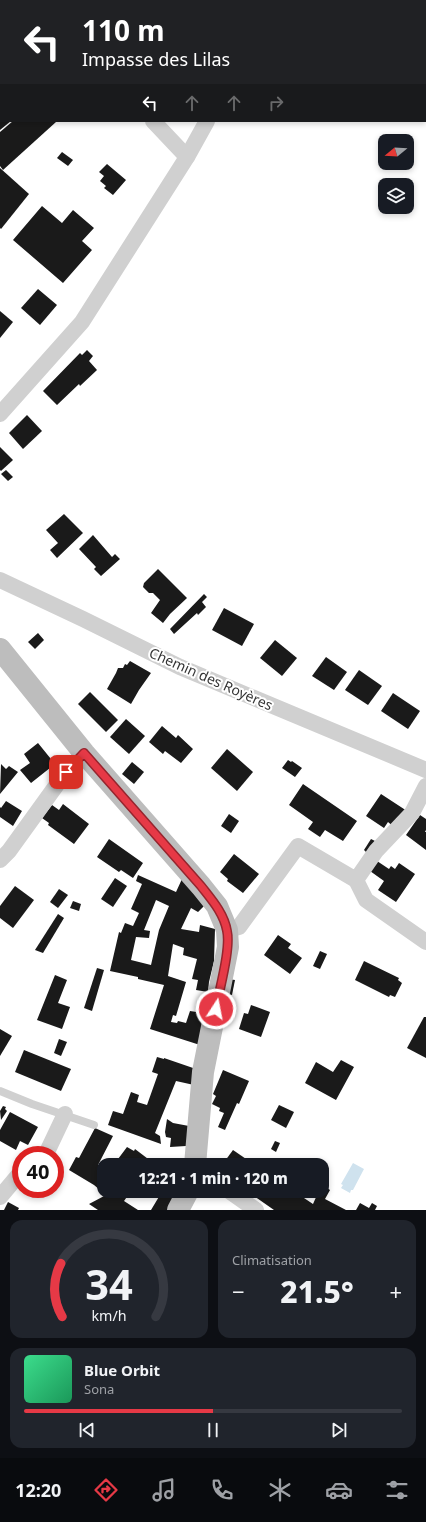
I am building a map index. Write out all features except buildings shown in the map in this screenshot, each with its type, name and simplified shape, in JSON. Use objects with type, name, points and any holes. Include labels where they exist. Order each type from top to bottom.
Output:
[{"type":"street","points":[[154,122],[187,157]]},
{"type":"street","points":[[0,414],[82,322],[187,157],[206,122]]},
{"type":"street","name":"Chemin des Royères","points":[[0,580],[84,619],[180,667],[426,770]]},
{"type":"street","points":[[0,649],[84,753],[201,886],[217,906],[227,930],[228,947],[203,1072],[196,1158]]},
{"type":"street","points":[[0,860],[9,851],[66,772],[84,753]]},
{"type":"street","points":[[356,880],[376,852],[412,813],[426,786]]},
{"type":"street","points":[[227,930],[239,927],[298,846],[356,880],[366,900],[426,942]]},
{"type":"street","points":[[50,1146],[64,1114]]},
{"type":"street","points":[[0,1197],[12,1183]]},
{"type":"street","points":[[178,1210],[184,1198]]},
{"type":"street","points":[[239,1198],[256,1210]]},
{"type":"lane","points":[[0,1091],[32,1104],[94,1125]]},
{"type":"water","points":[[353,1163],[364,1169],[350,1193],[341,1188],[343,1185],[341,1184]]},
{"type":"route","points":[[66,772],[84,753],[217,906],[227,930],[228,947],[216,1009]]}]
